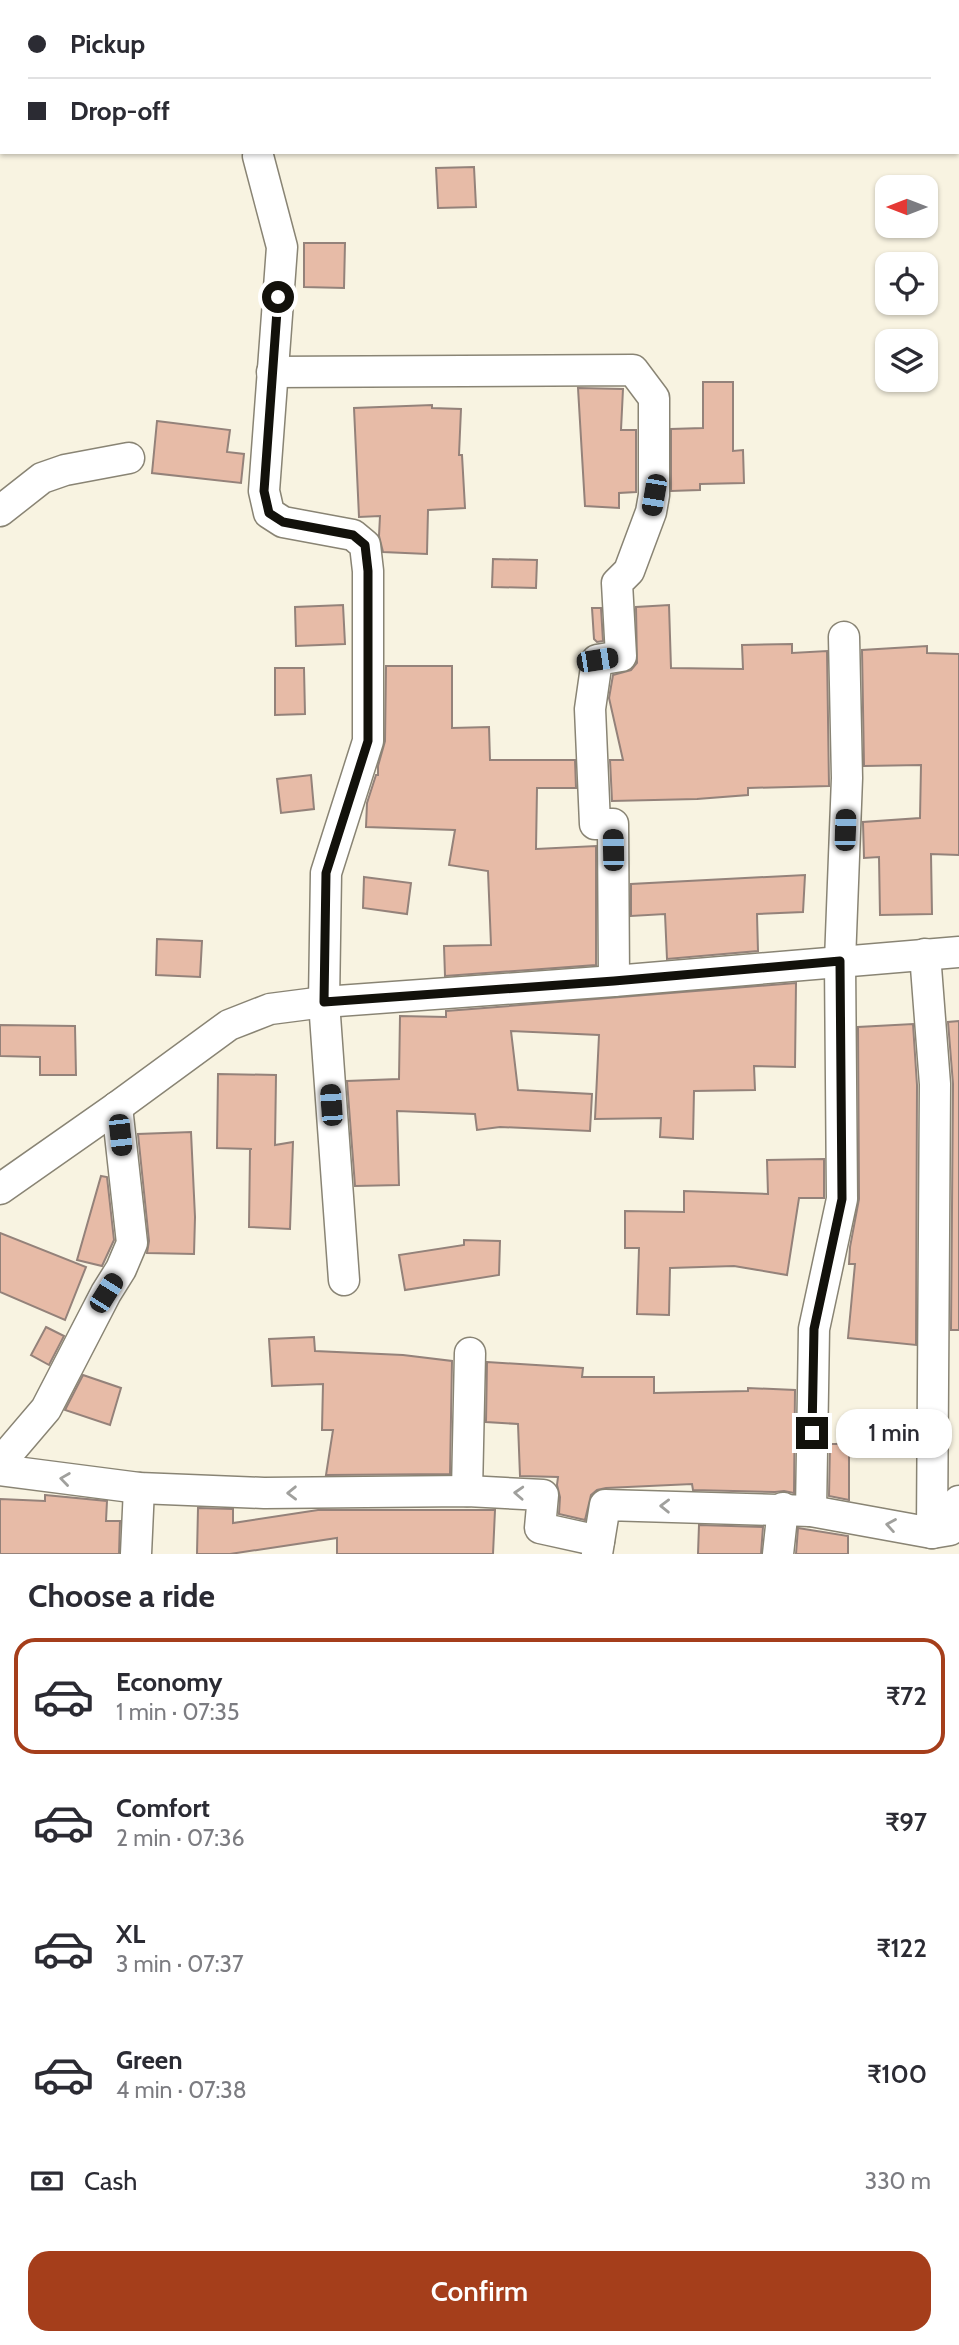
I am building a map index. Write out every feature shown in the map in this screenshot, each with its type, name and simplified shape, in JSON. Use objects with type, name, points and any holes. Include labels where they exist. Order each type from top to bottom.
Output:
[{"type":"street","points":[[261,154],[282,247],[264,491],[269,513],[283,522],[353,535],[365,545],[368,571],[368,741],[326,873],[324,1002],[344,1280]]},
{"type":"street","points":[[272,372],[633,370],[654,398],[654,495],[651,512],[629,571],[617,583],[621,656],[597,660],[590,709],[594,824],[613,824],[614,981]]},
{"type":"street","points":[[0,511],[41,478],[65,470],[129,458]]},
{"type":"street","points":[[778,1554],[797,1510],[814,1329],[842,1199],[840,961],[848,778],[844,637]]},
{"type":"street","points":[[0,1189],[229,1025],[270,1009],[324,1002],[959,952]]},
{"type":"street","points":[[925,954],[935,1084],[932,1533]]},
{"type":"street","points":[[0,1463],[46,1409],[121,1269],[131,1243],[117,1107]]},
{"type":"street","points":[[467,1491],[470,1353]]},
{"type":"street","points":[[0,1470],[139,1488],[264,1493],[467,1491],[543,1494],[540,1528],[598,1547],[605,1505],[797,1510],[932,1533],[950,1530],[951,1508],[959,1501]]},
{"type":"street","points":[[136,1554],[139,1488]]},
{"type":"building","points":[[474,167],[476,207],[438,208],[436,168]]},
{"type":"building","points":[[304,243],[345,243],[344,288],[304,287]]},
{"type":"building","points":[[703,382],[733,382],[733,451],[743,450],[744,483],[700,484],[700,490],[671,491],[671,429],[703,428]]},
{"type":"building","points":[[578,388],[623,389],[621,430],[636,430],[636,492],[619,493],[619,508],[585,506]]},
{"type":"building","points":[[432,405],[432,408],[461,409],[459,455],[462,455],[465,508],[428,510],[427,554],[383,552],[379,536],[380,516],[359,517],[354,408]]},
{"type":"building","points":[[157,421],[230,430],[227,452],[244,454],[241,483],[152,473]]},
{"type":"building","points":[[493,559],[537,560],[536,588],[492,587]]},
{"type":"building","points":[[343,605],[345,644],[296,646],[295,607]]},
{"type":"building","points":[[669,605],[671,668],[743,669],[742,645],[792,644],[792,653],[827,651],[829,786],[748,788],[748,795],[697,799],[612,801],[610,760],[623,760],[609,698],[613,675],[631,670],[637,663],[636,607]]},
{"type":"building","points":[[592,608],[601,608],[603,641],[597,642],[594,639]]},
{"type":"building","points":[[927,646],[927,653],[959,654],[959,855],[931,854],[932,914],[880,915],[879,857],[864,858],[863,822],[920,818],[921,765],[864,766],[862,650]]},
{"type":"building","points":[[386,666],[452,666],[452,728],[489,727],[490,760],[575,760],[576,788],[537,788],[536,849],[596,846],[596,965],[445,976],[444,946],[491,945],[488,871],[449,865],[455,830],[366,827],[367,803],[378,775],[385,741]]},
{"type":"building","points":[[275,668],[304,668],[305,714],[275,715]]},
{"type":"building","points":[[311,775],[314,809],[281,813],[277,779]]},
{"type":"building","points":[[805,875],[803,912],[757,914],[758,951],[667,959],[665,914],[631,916],[631,884]]},
{"type":"building","points":[[364,877],[411,883],[407,914],[363,908]]},
{"type":"building","points":[[157,939],[202,941],[200,977],[156,975]]},
{"type":"building","points":[[796,983],[795,1067],[754,1066],[755,1090],[694,1091],[693,1139],[660,1137],[661,1118],[595,1119],[599,1035],[511,1031],[518,1090],[592,1094],[590,1131],[500,1127],[477,1130],[475,1114],[397,1111],[399,1185],[355,1186],[347,1081],[399,1079],[400,1016],[446,1017],[446,1011]]},
{"type":"building","points":[[959,1021],[959,1330],[951,1330],[953,1084],[948,1022]]},
{"type":"building","points":[[913,1024],[917,1085],[916,1345],[848,1338],[855,1264],[849,1264],[850,1247],[859,1199],[858,1027]]},
{"type":"building","points":[[0,1025],[75,1026],[76,1075],[40,1075],[40,1057],[0,1056]]},
{"type":"building","points":[[218,1074],[276,1075],[275,1145],[293,1142],[290,1229],[249,1227],[252,1149],[217,1148]]},
{"type":"building","points":[[191,1132],[194,1254],[147,1253],[149,1241],[138,1134]]},
{"type":"building","points":[[824,1159],[824,1198],[799,1198],[787,1275],[734,1266],[670,1268],[669,1315],[637,1314],[639,1248],[625,1248],[625,1211],[684,1212],[684,1191],[768,1194],[767,1160]]},
{"type":"building","points":[[101,1176],[107,1177],[114,1240],[102,1266],[77,1260]]},
{"type":"building","points":[[0,1233],[86,1267],[65,1320],[0,1292]]},
{"type":"building","points":[[464,1240],[500,1241],[499,1275],[405,1290],[399,1255],[464,1245]]},
{"type":"building","points":[[46,1327],[64,1336],[49,1365],[31,1355]]},
{"type":"building","points":[[314,1337],[315,1351],[403,1355],[452,1361],[450,1474],[326,1475],[333,1430],[322,1430],[323,1384],[272,1386],[269,1339]]},
{"type":"building","points":[[487,1362],[583,1368],[582,1377],[654,1377],[654,1393],[748,1391],[748,1388],[795,1390],[794,1493],[693,1490],[692,1484],[606,1488],[591,1495],[585,1520],[559,1514],[558,1477],[520,1476],[518,1424],[486,1422]]},
{"type":"building","points":[[83,1375],[121,1388],[110,1425],[65,1410]]},
{"type":"building","points":[[830,1444],[849,1444],[849,1500],[829,1496]]},
{"type":"building","points":[[45,1495],[107,1501],[106,1521],[120,1521],[119,1554],[0,1554],[0,1499],[45,1501]]},
{"type":"building","points":[[198,1508],[233,1509],[233,1523],[318,1510],[495,1510],[493,1554],[337,1554],[337,1538],[230,1554],[197,1554]]},
{"type":"building","points":[[699,1525],[763,1527],[761,1554],[698,1554]]},
{"type":"building","points":[[798,1528],[848,1536],[848,1554],[796,1554]]},
{"type":"route","points":[[278,297],[264,491],[269,513],[283,522],[353,535],[365,545],[368,571],[368,741],[326,873],[324,1002],[840,961],[842,1199],[814,1329],[812,1433]]}]
